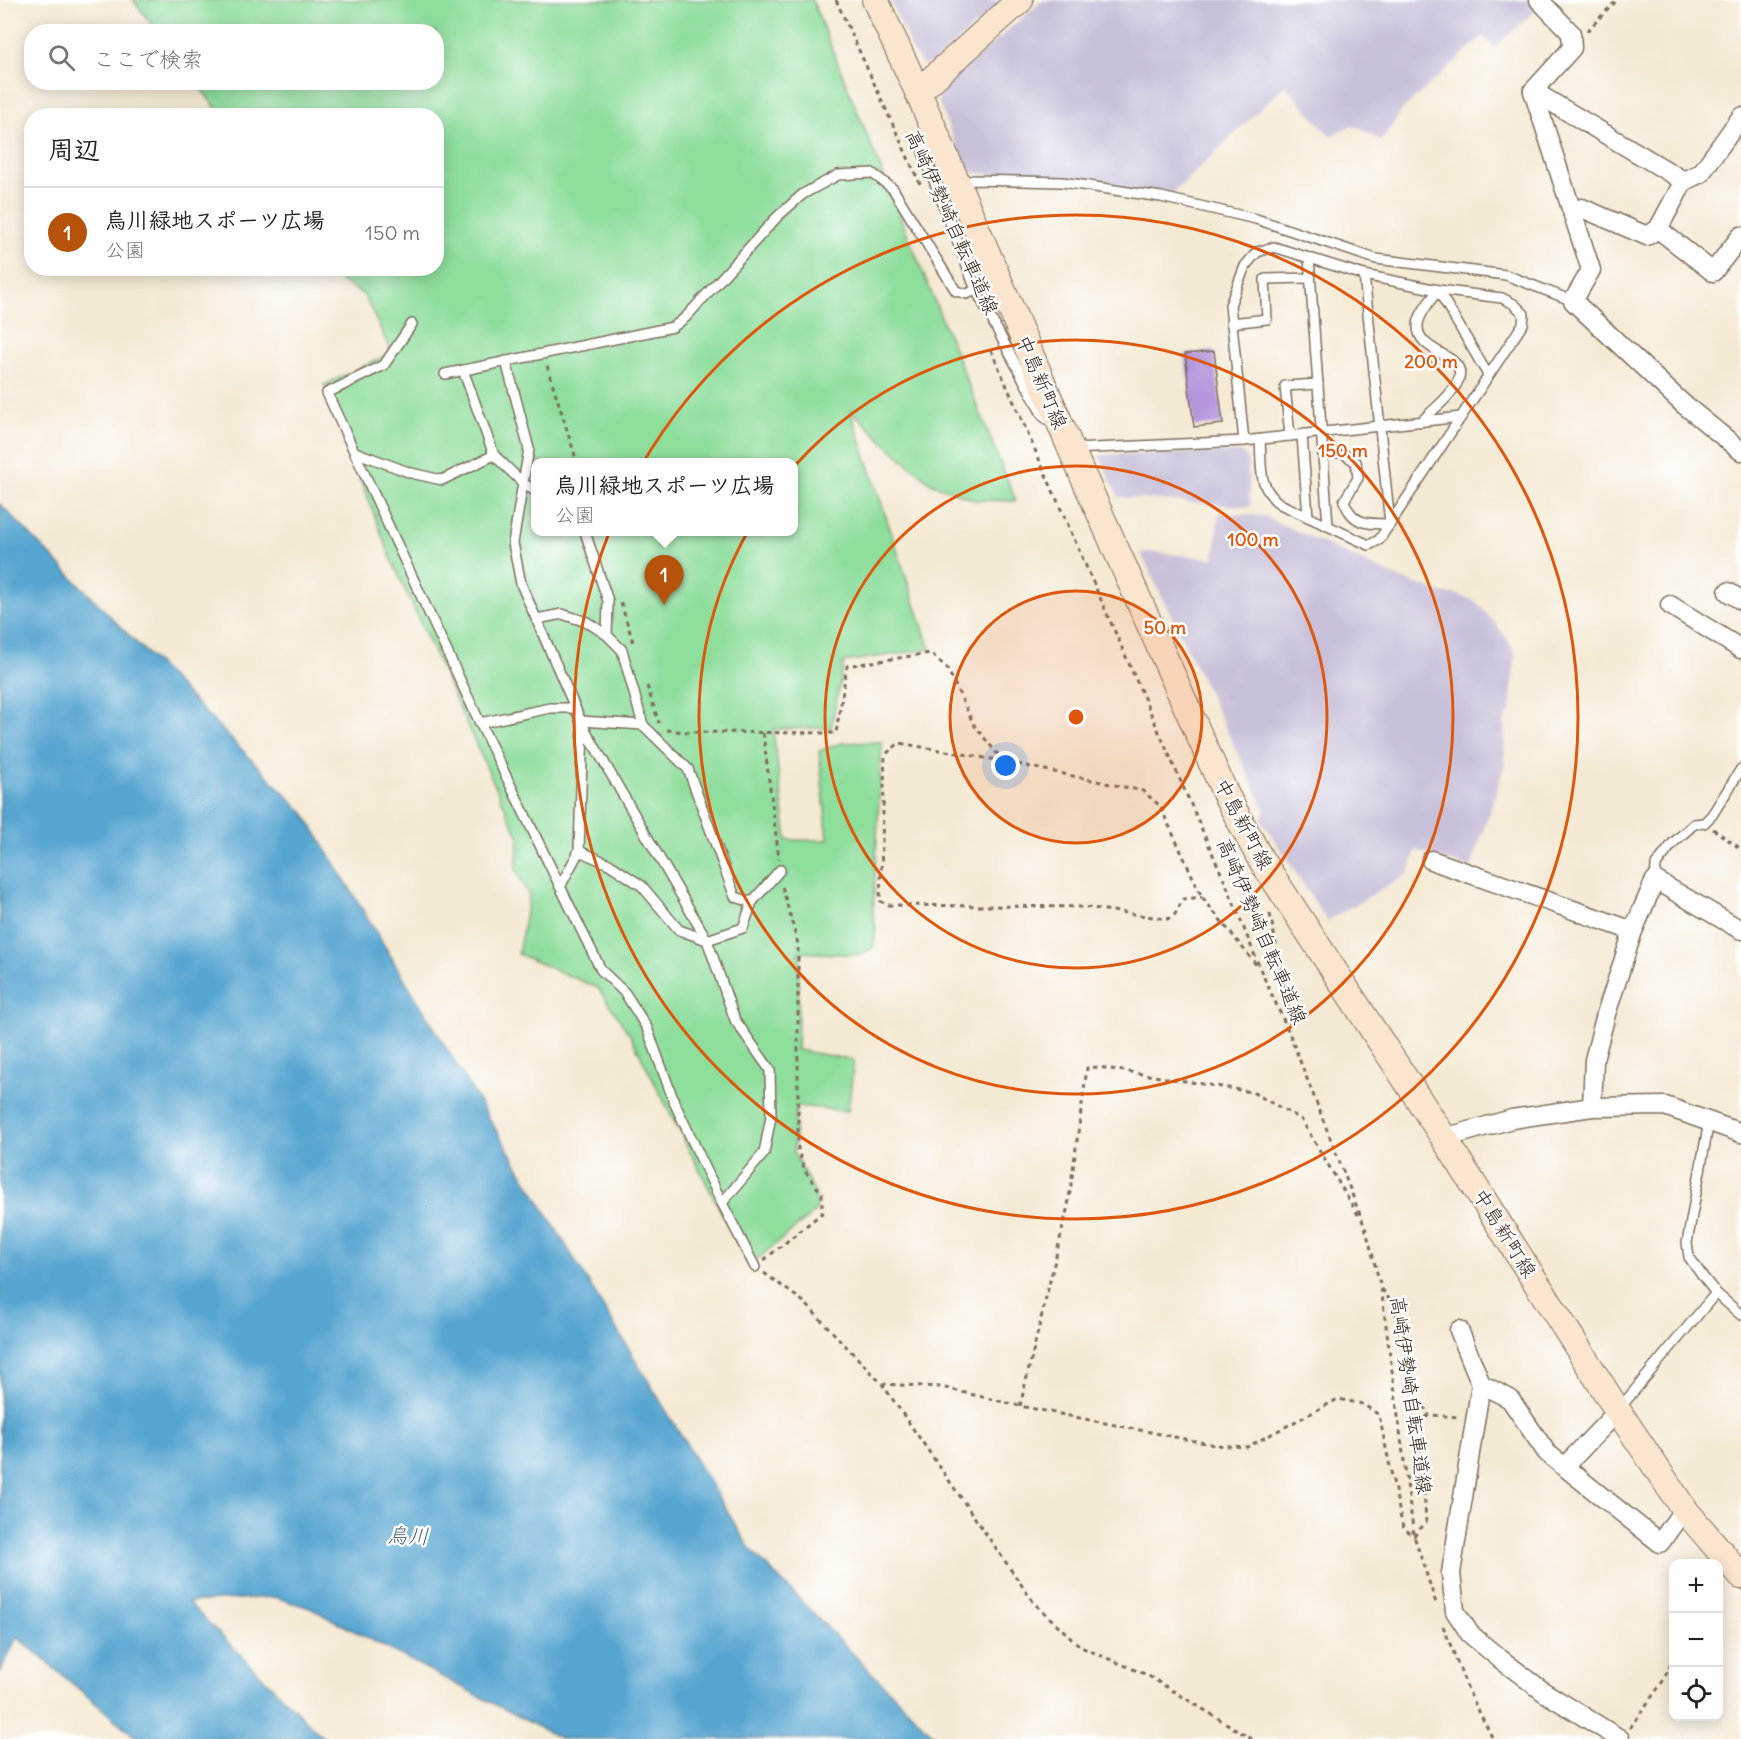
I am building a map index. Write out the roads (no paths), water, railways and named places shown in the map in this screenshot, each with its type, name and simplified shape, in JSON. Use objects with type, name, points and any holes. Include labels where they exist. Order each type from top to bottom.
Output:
[{"type":"main road","name":"中島新町線","points":[[875,0],[918,92],[1068,443],[1226,795],[1260,858],[1444,1138],[1618,1411],[1684,1509],[1741,1576]]},
{"type":"main road","points":[[918,92],[1020,0]]},
{"type":"street","points":[[1533,91],[1572,48],[1571,33],[1539,0]]},
{"type":"street","points":[[1533,91],[1684,181]]},
{"type":"street","points":[[1533,91],[1591,270],[1573,300],[1682,403],[1741,451]]},
{"type":"street","points":[[1573,215],[1582,208],[1647,236],[1658,229],[1684,181],[1701,173],[1741,117]]},
{"type":"street","points":[[1658,229],[1713,272],[1741,236]]},
{"type":"street","points":[[1670,605],[1741,649]]},
{"type":"street","points":[[1431,860],[1633,931]]},
{"type":"street","points":[[1592,1107],[1594,1060],[1606,1014],[1633,931],[1655,880],[1741,930]]},
{"type":"street","points":[[1444,1138],[1512,1119],[1592,1107],[1665,1106],[1741,1133]]},
{"type":"street","points":[[1459,1329],[1481,1384],[1451,1574],[1455,1611],[1470,1634],[1544,1692],[1624,1734]]},
{"type":"street","points":[[1481,1384],[1509,1399],[1547,1453],[1660,1543],[1684,1509]]},
{"type":"street","points":[[1564,1467],[1618,1411]]},
{"type":"lane","points":[[936,136],[923,152],[975,290],[1043,416],[1068,443],[1260,440],[1461,417]]},
{"type":"lane","points":[[445,374],[672,327],[686,317],[777,217],[803,194],[838,175],[872,173],[882,179],[893,189],[956,291],[967,294],[975,290]]},
{"type":"lane","points":[[958,184],[974,180],[1062,183],[1161,197],[1256,219],[1376,259],[1506,275],[1573,300]]},
{"type":"lane","points":[[1244,441],[1230,305],[1245,266],[1257,252],[1274,247],[1364,275],[1438,290],[1502,298],[1514,304],[1524,314],[1523,324],[1390,524],[1379,540],[1370,545],[1280,504],[1270,496],[1264,486],[1260,440]]},
{"type":"lane","points":[[1309,258],[1328,526]]},
{"type":"lane","points":[[1364,275],[1390,524]]},
{"type":"lane","points":[[1232,323],[1267,319],[1265,279],[1310,278]]},
{"type":"lane","points":[[1438,290],[1488,375]]},
{"type":"lane","points":[[1421,422],[1451,392],[1458,381],[1459,368],[1453,359],[1440,351],[1430,349],[1421,339],[1418,327],[1420,319],[1438,290]]},
{"type":"lane","points":[[412,324],[384,365],[327,393],[480,723],[601,970],[625,993],[647,1028],[675,1104],[755,1267]]},
{"type":"lane","points":[[506,361],[529,449],[513,543],[521,584],[582,723],[707,940],[735,1020],[770,1070],[771,1116],[764,1153],[722,1203]]},
{"type":"lane","points":[[463,370],[494,455],[531,488]]},
{"type":"lane","points":[[1290,436],[1285,386],[1318,384]]},
{"type":"lane","points":[[1302,435],[1308,517]]},
{"type":"lane","points":[[355,452],[411,473],[442,480],[494,455]]},
{"type":"lane","points":[[1323,453],[1343,453],[1356,462],[1358,478],[1344,501],[1349,513],[1357,520],[1371,524],[1390,524]]},
{"type":"lane","points":[[587,536],[608,601],[607,635]]},
{"type":"lane","points":[[537,620],[562,614],[587,622],[607,635],[622,650],[643,725],[688,770],[735,897],[752,902]]},
{"type":"lane","points":[[480,723],[550,708],[575,708]]},
{"type":"lane","points":[[560,887],[579,851],[582,723]]},
{"type":"lane","points":[[582,723],[643,725]]},
{"type":"lane","points":[[1655,880],[1656,865],[1673,843],[1694,824],[1704,823],[1712,816],[1741,769]]},
{"type":"lane","points":[[579,851],[609,864],[642,886],[679,930],[707,940],[743,928],[752,902],[780,870]]},
{"type":"lane","points":[[1709,1121],[1687,1243],[1689,1257],[1716,1293],[1741,1315]]},
{"type":"lane","points":[[1618,1411],[1716,1293]]},
{"type":"water","name":"烏川","points":[[0,504],[304,813],[750,1549],[937,1739],[561,1739],[310,1608],[274,1597],[188,1602],[324,1739],[138,1739],[17,1637],[0,1673]]},
{"type":"place","name":"烏川緑地スポーツ広場","points":[[664,605]]}]
